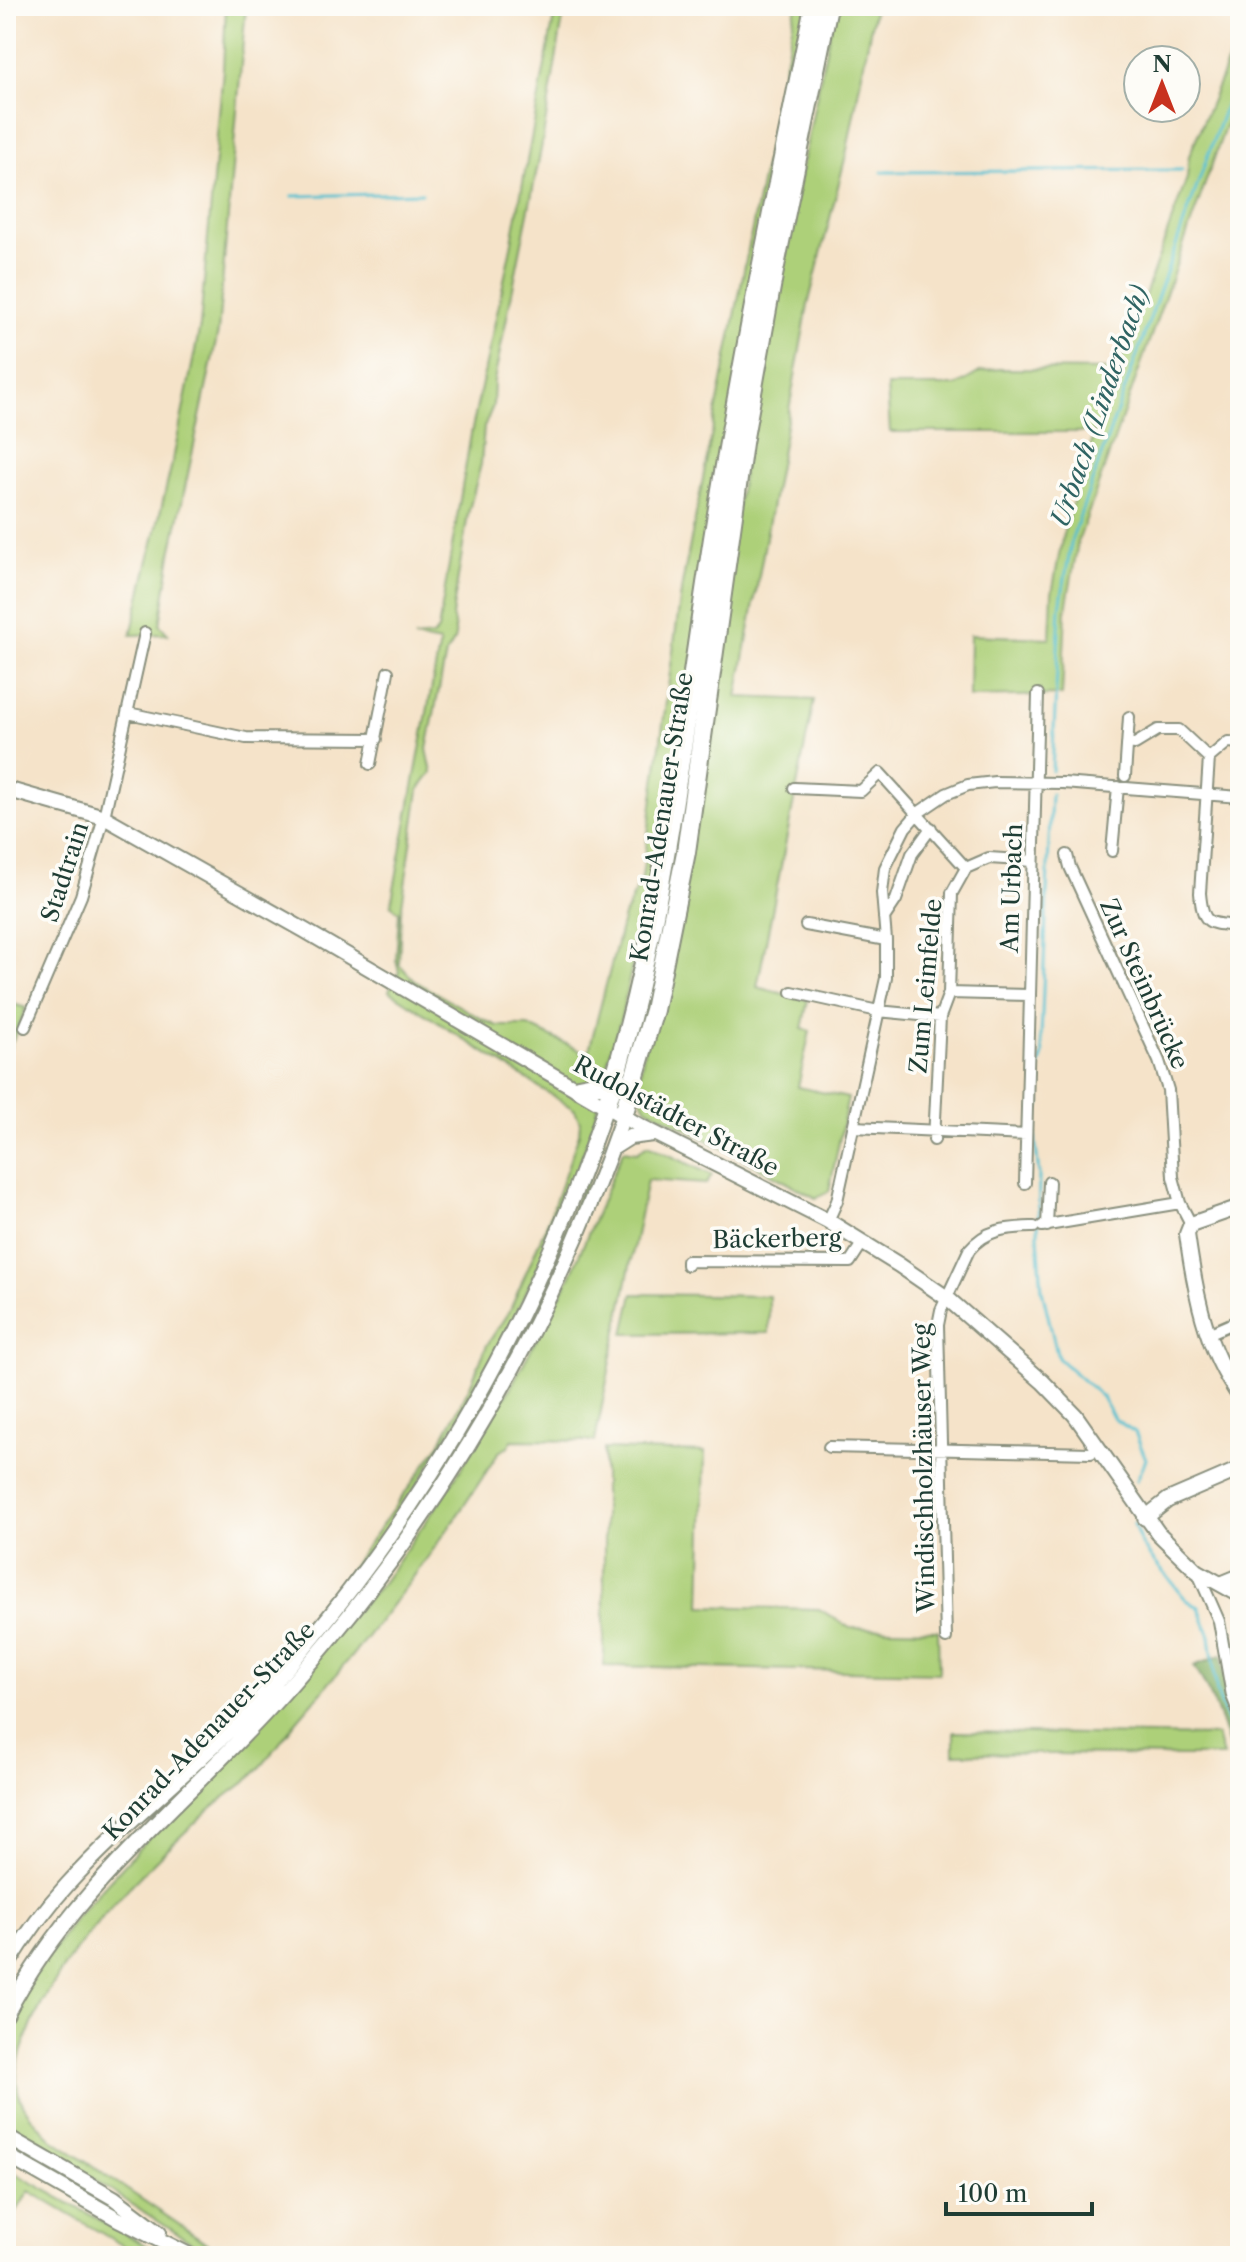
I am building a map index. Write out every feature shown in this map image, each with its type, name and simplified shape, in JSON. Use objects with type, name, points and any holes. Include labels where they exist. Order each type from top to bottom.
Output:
[{"type":"highway","name":"Konrad-Adenauer-Straße","points":[[606,1106],[637,998],[658,902],[728,442],[814,6]]},
{"type":"highway","name":"Konrad-Adenauer-Straße","points":[[623,1116],[654,1010],[686,852],[743,443],[828,6]]},
{"type":"highway","points":[[578,1088],[599,1084],[616,1072]]},
{"type":"main road","name":"Rudolstädter Straße","points":[[6,789],[104,817],[653,1134],[828,1221],[863,1242],[947,1298],[1043,1382],[1075,1415],[1145,1518],[1197,1571],[1240,1595]]},
{"type":"main road","name":"Konrad-Adenauer-Straße","points":[[6,1967],[65,1887],[251,1707],[333,1613],[381,1550],[441,1461],[512,1337],[575,1193],[606,1106]]},
{"type":"main road","name":"Konrad-Adenauer-Straße","points":[[6,2015],[35,1963],[68,1917],[118,1861],[268,1710],[330,1640],[382,1575],[442,1490],[527,1343],[586,1215],[623,1116]]},
{"type":"main road","points":[[611,1150],[630,1137],[653,1134]]},
{"type":"main road","points":[[1240,1207],[1191,1224],[1187,1234],[1199,1309],[1219,1363],[1240,1397]]},
{"type":"main road","points":[[1145,1518],[1168,1500],[1240,1469]]},
{"type":"main road","points":[[6,2127],[11,2139],[114,2198],[178,2248]]},
{"type":"main road","points":[[6,2155],[118,2219],[191,2256]]},
{"type":"street","name":"Stadtrain","points":[[25,1027],[81,896],[104,817],[145,633]]},
{"type":"street","points":[[370,764],[388,672]]},
{"type":"street","name":"Am Urbach","points":[[1025,1183],[1038,694]]},
{"type":"street","points":[[128,713],[246,738],[376,739]]},
{"type":"street","points":[[1125,776],[1129,717]]},
{"type":"street","points":[[1128,743],[1135,744],[1158,730],[1179,730],[1209,758]]},
{"type":"street","points":[[1240,743],[1228,742],[1209,758],[1200,893],[1202,914],[1211,923],[1240,926]]},
{"type":"street","points":[[794,788],[861,791],[880,773],[966,868],[989,858],[1033,861]]},
{"type":"street","points":[[828,1221],[837,1201],[886,978],[882,893],[885,868],[894,846],[918,813],[946,794],[968,785],[995,782],[1035,781],[1240,797]]},
{"type":"street","points":[[1112,851],[1118,787]]},
{"type":"street","points":[[884,918],[896,900],[912,854],[931,828]]},
{"type":"street","name":"Zur Steinbrücke","points":[[1067,855],[1159,1061],[1168,1090],[1171,1159],[1180,1203],[1191,1224]]},
{"type":"street","name":"Zum Leimfelde","points":[[935,1136],[940,1017],[949,993],[952,893],[966,868]]},
{"type":"street","points":[[806,925],[886,940]]},
{"type":"street","points":[[792,992],[878,1011],[940,1017]]},
{"type":"street","points":[[949,993],[1029,995]]},
{"type":"street","points":[[854,1127],[935,1136],[1026,1135]]},
{"type":"street","points":[[1041,1226],[1049,1182]]},
{"type":"street","name":"Windischholzhäuser Weg","points":[[946,1638],[938,1325],[969,1250],[977,1240],[999,1229],[1041,1226],[1180,1203]]},
{"type":"street","name":"Bäckerberg","points":[[687,1265],[687,1261],[850,1262],[863,1242]]},
{"type":"street","points":[[1208,1334],[1240,1320]]},
{"type":"street","points":[[829,1447],[1091,1453],[1099,1448]]},
{"type":"street","points":[[1197,1571],[1219,1621],[1232,1696],[1240,1716]]},
{"type":"street","points":[[1218,1583],[1240,1574]]},
{"type":"green space","points":[[226,6],[246,6],[218,332],[171,554],[160,625],[168,634],[131,635],[174,455],[200,326]]},
{"type":"green space","points":[[556,6],[565,6],[541,149],[494,381],[493,406],[484,427],[481,464],[468,514],[452,616],[455,636],[446,654],[427,749],[432,773],[419,790],[401,912],[399,964],[415,981],[482,1019],[497,1026],[528,1026],[588,1054],[624,916],[642,878],[682,585],[796,6],[808,6],[650,903],[589,1137],[558,1221],[480,1382],[384,1532],[330,1604],[211,1737],[207,1733],[246,1692],[241,1681],[256,1682],[330,1597],[438,1447],[470,1386],[487,1345],[511,1308],[548,1221],[579,1134],[580,1122],[575,1110],[389,991],[399,972],[396,960],[399,912],[391,905],[440,643],[414,638],[433,636],[438,630],[471,434],[510,252]]},
{"type":"green space","points":[[835,6],[875,6],[846,155],[808,305],[737,697],[814,700],[757,987],[808,1000],[802,1029],[810,1031],[798,1087],[848,1098],[829,1191],[816,1198],[647,1108],[638,1086],[761,367]]},
{"type":"green space","points":[[1240,32],[1240,85],[1078,542],[1066,609],[1062,695],[969,697],[970,635],[1050,638],[1052,593],[1063,534],[1095,432],[890,432],[887,386],[956,386],[980,372],[999,369],[1118,370],[1187,178],[1189,156]]},
{"type":"green space","points":[[6,998],[26,1008],[6,1057]]},
{"type":"green space","points":[[601,1136],[605,1138],[541,1300],[487,1404],[484,1401],[547,1271]]},
{"type":"green space","points":[[648,1145],[712,1175],[706,1184],[647,1180],[595,1441],[512,1440],[508,1447],[499,1452],[404,1589],[263,1765],[184,1833],[101,1918],[54,1982],[22,2050],[18,2065],[18,2089],[26,2110],[42,2129],[52,2139],[226,2256],[212,2256],[16,2129],[6,2115],[6,2029],[33,1978],[76,1917],[382,1583],[444,1496],[508,1392],[570,1277],[623,1150],[637,1152]]},
{"type":"green space","points":[[633,1294],[769,1296],[769,1333],[624,1334]]},
{"type":"green space","points":[[604,1449],[705,1452],[701,1606],[819,1609],[850,1628],[938,1630],[939,1673],[604,1666]]},
{"type":"green space","points":[[1222,1655],[1226,1695],[1240,1734],[1240,1788],[1217,1711],[1194,1666]]},
{"type":"green space","points":[[954,1732],[1217,1736],[1223,1756],[954,1754]]},
{"type":"green space","points":[[6,2168],[165,2256],[141,2256],[29,2191],[6,2229]]},
{"type":"waterway","name":"Urbach (Linderbach)","points":[[1052,771],[1060,607],[1072,538],[1240,65]]},
{"type":"waterway","points":[[882,172],[1182,170]]},
{"type":"waterway","points":[[292,196],[422,193]]},
{"type":"waterway","name":"Urbach (Linderbach)","points":[[1051,794],[1041,1038],[1043,1054],[1036,1076],[1040,1104],[1033,1121],[1039,1174],[1038,1236],[1042,1290],[1058,1358],[1102,1397],[1114,1419],[1135,1432],[1146,1459],[1137,1480]]},
{"type":"waterway","name":"Urbach (Linderbach)","points":[[1134,1524],[1149,1555],[1184,1597],[1199,1607],[1210,1636],[1217,1693],[1240,1756]]}]
